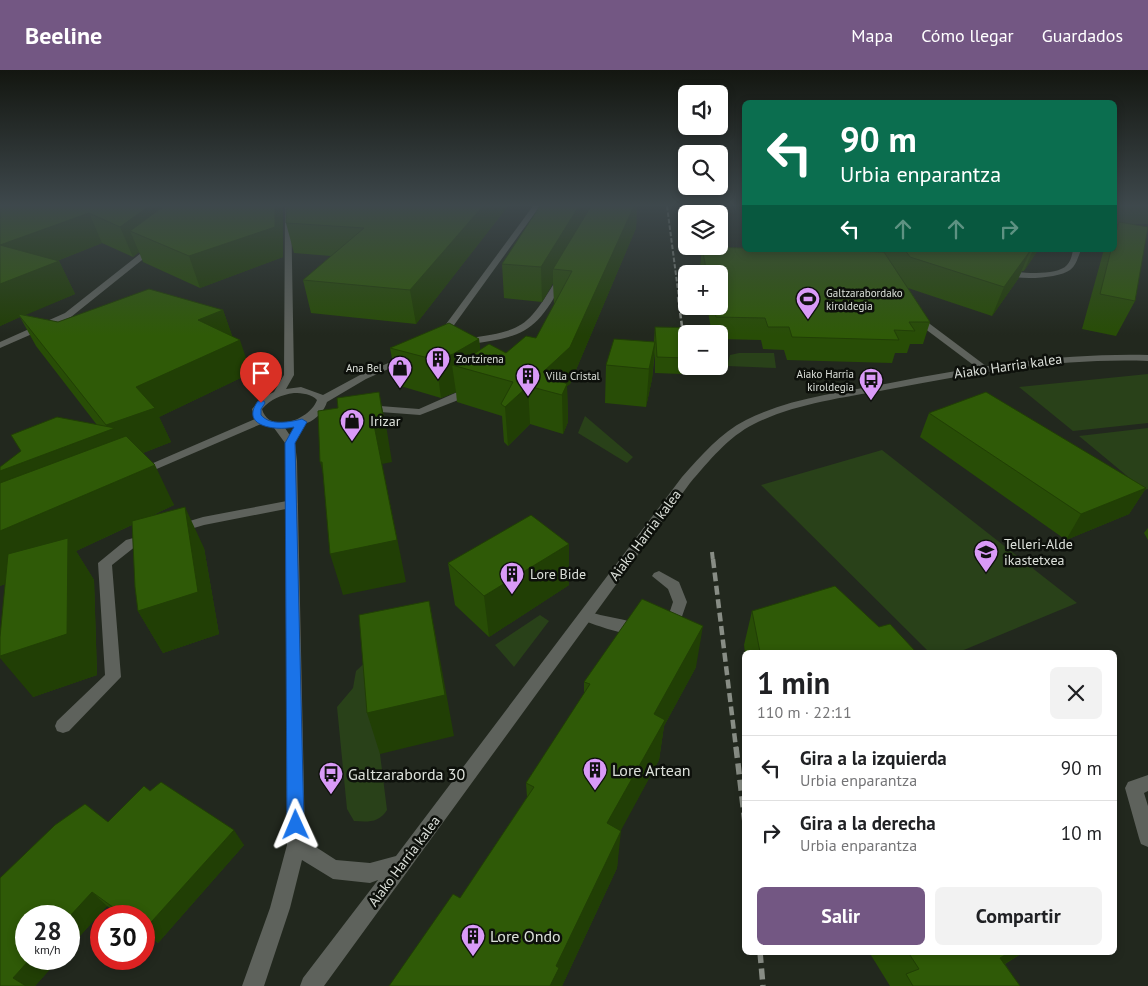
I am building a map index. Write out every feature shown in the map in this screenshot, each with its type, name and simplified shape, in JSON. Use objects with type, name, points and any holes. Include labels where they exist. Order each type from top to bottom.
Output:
[{"type":"street","points":[[0,345],[68,315],[152,249]]},
{"type":"street","points":[[278,394],[289,376],[288,249]]},
{"type":"street","points":[[508,249],[444,341],[462,343],[502,337],[529,326],[545,307],[563,274]]},
{"type":"street","points":[[996,272],[1028,275],[1057,272],[1067,269],[1071,265],[1076,252]]},
{"type":"street","points":[[909,309],[914,317],[983,368]]},
{"type":"street","points":[[322,400],[363,377],[415,355]]},
{"type":"street","name":"Aiako Harria kalea","points":[[311,986],[686,480],[716,447],[730,435],[749,422],[782,410],[839,396],[983,368],[1064,357],[1148,358]]},
{"type":"street","points":[[289,376],[305,391],[322,400]]},
{"type":"street","points":[[322,400],[324,411],[302,422],[278,426],[260,421],[256,415],[256,409],[268,398],[278,394],[305,391],[363,377]]},
{"type":"street","points":[[359,409],[420,412],[462,395],[483,382]]},
{"type":"street","points":[[127,477],[238,432],[260,421]]},
{"type":"street","points":[[254,986],[280,908],[296,845],[290,443],[302,422]]},
{"type":"street","points":[[278,426],[290,443]]},
{"type":"street","points":[[63,726],[113,677],[105,563],[131,544],[203,521],[292,504]]},
{"type":"street","points":[[586,616],[611,624],[646,630],[674,621],[680,602],[674,586],[659,576]]},
{"type":"street","points":[[1148,783],[1134,788],[1148,838]]},
{"type":"street","points":[[296,845],[333,869],[370,873],[402,864]]},
{"type":"green space","points":[[739,353],[774,353],[776,368],[728,366],[730,355]]},
{"type":"green space","points":[[1148,374],[1148,423],[1073,431],[1019,387]]},
{"type":"green space","points":[[585,416],[633,457],[627,463],[578,433]]},
{"type":"green space","points":[[1148,428],[1148,489],[1144,490],[1079,436]]},
{"type":"green space","points":[[882,450],[1077,603],[964,650],[927,650],[761,485]]},
{"type":"green space","points":[[540,615],[549,621],[514,667],[495,645]]},
{"type":"green space","points":[[372,656],[380,754],[387,810],[377,819],[354,821],[347,809],[337,707],[353,688],[356,671]]},
{"type":"building","points":[[0,249],[14,249],[59,261],[0,284]]},
{"type":"building","points":[[172,249],[211,249],[189,256]]},
{"type":"building","points":[[340,249],[446,249],[410,290],[303,280]]},
{"type":"building","points":[[512,249],[552,249],[541,267],[502,264]]},
{"type":"building","points":[[565,249],[615,249],[570,347],[543,372],[567,384],[562,395],[528,386],[505,407],[501,404],[513,382],[452,365],[463,361],[489,344],[506,353],[526,336],[536,338],[572,271],[553,269]]},
{"type":"building","name":"Galtzarabordako kiroldegia","points":[[728,249],[742,249],[742,252],[884,252],[930,322],[909,322],[915,331],[894,330],[899,340],[792,337],[789,327],[768,327],[765,318],[716,317],[716,315],[728,315],[728,265],[705,265],[703,255],[728,255]]},
{"type":"building","points":[[1117,249],[1144,249],[1135,301],[1100,294],[1110,252],[1117,252]]},
{"type":"building","points":[[906,252],[1029,252],[1004,287],[910,257]]},
{"type":"building","points":[[149,289],[223,310],[198,320],[240,340],[136,387],[155,408],[106,425],[18,314],[58,322]]},
{"type":"building","points":[[449,323],[479,339],[453,354],[436,360],[390,348]]},
{"type":"building","points":[[655,327],[678,327],[678,358],[657,357]]},
{"type":"building","points":[[614,339],[655,342],[649,369],[606,365]]},
{"type":"building","points":[[379,392],[384,423],[374,425],[397,540],[330,554],[322,462],[320,462],[318,411],[338,408],[337,398]]},
{"type":"building","points":[[986,392],[1146,488],[1081,514],[929,413]]},
{"type":"building","points":[[57,417],[115,428],[0,471],[0,467],[21,451],[11,435]]},
{"type":"building","points":[[126,436],[155,465],[0,531],[0,483]]},
{"type":"building","points":[[185,507],[198,592],[138,611],[132,521]]},
{"type":"building","points":[[531,515],[569,544],[484,596],[448,563]]},
{"type":"building","points":[[68,538],[67,634],[0,656],[8,554]]},
{"type":"building","points":[[835,586],[879,627],[890,624],[914,650],[760,650],[752,611]]},
{"type":"building","points":[[642,599],[703,626],[654,714],[665,720],[607,823],[621,831],[556,966],[559,968],[550,986],[389,986],[453,894],[460,898],[534,787],[526,783],[590,684],[584,682]]},
{"type":"building","points":[[429,601],[445,695],[367,713],[359,615]]},
{"type":"building","points":[[161,782],[234,830],[155,918],[155,905],[110,905],[92,892],[80,905],[15,905],[15,970],[20,970],[13,978],[26,986],[0,986],[0,878],[55,825],[85,804],[108,822],[144,786],[150,791]]},
{"type":"building","points":[[910,955],[1005,955],[1000,958],[1020,986],[913,986],[906,974],[919,969]]},
{"type":"railway","points":[[673,249],[678,290]]},
{"type":"railway","points":[[680,315],[682,325]]},
{"type":"railway","points":[[712,552],[713,561]]},
{"type":"railway","points":[[713,559],[736,748]]},
{"type":"railway","points":[[736,747],[742,798]]},
{"type":"railway","points":[[760,955],[763,986]]},
{"type":"place","name":"Galtzarabordako kiroldegia","points":[[808,320]]},
{"type":"place","name":"Zortzirena","points":[[438,380]]},
{"type":"place","name":"Ana Bel","points":[[400,389]]},
{"type":"place","name":"Villa Cristal","points":[[528,397]]},
{"type":"place","name":"Aiako Harria kiroldegia","points":[[871,401]]},
{"type":"place","name":"Irizar","points":[[352,442]]},
{"type":"place","name":"Telleri-Alde ikastetxea","points":[[986,573]]},
{"type":"place","name":"Lore Bide","points":[[512,595]]},
{"type":"place","name":"Lore Artean","points":[[595,791]]},
{"type":"place","name":"Galtzaraborda 30","points":[[331,795]]},
{"type":"place","name":"Lore Ondo","points":[[473,957]]},
{"type":"route","points":[[261,403],[256,409],[256,415],[260,421],[278,426],[302,422],[290,443],[296,825]]}]
